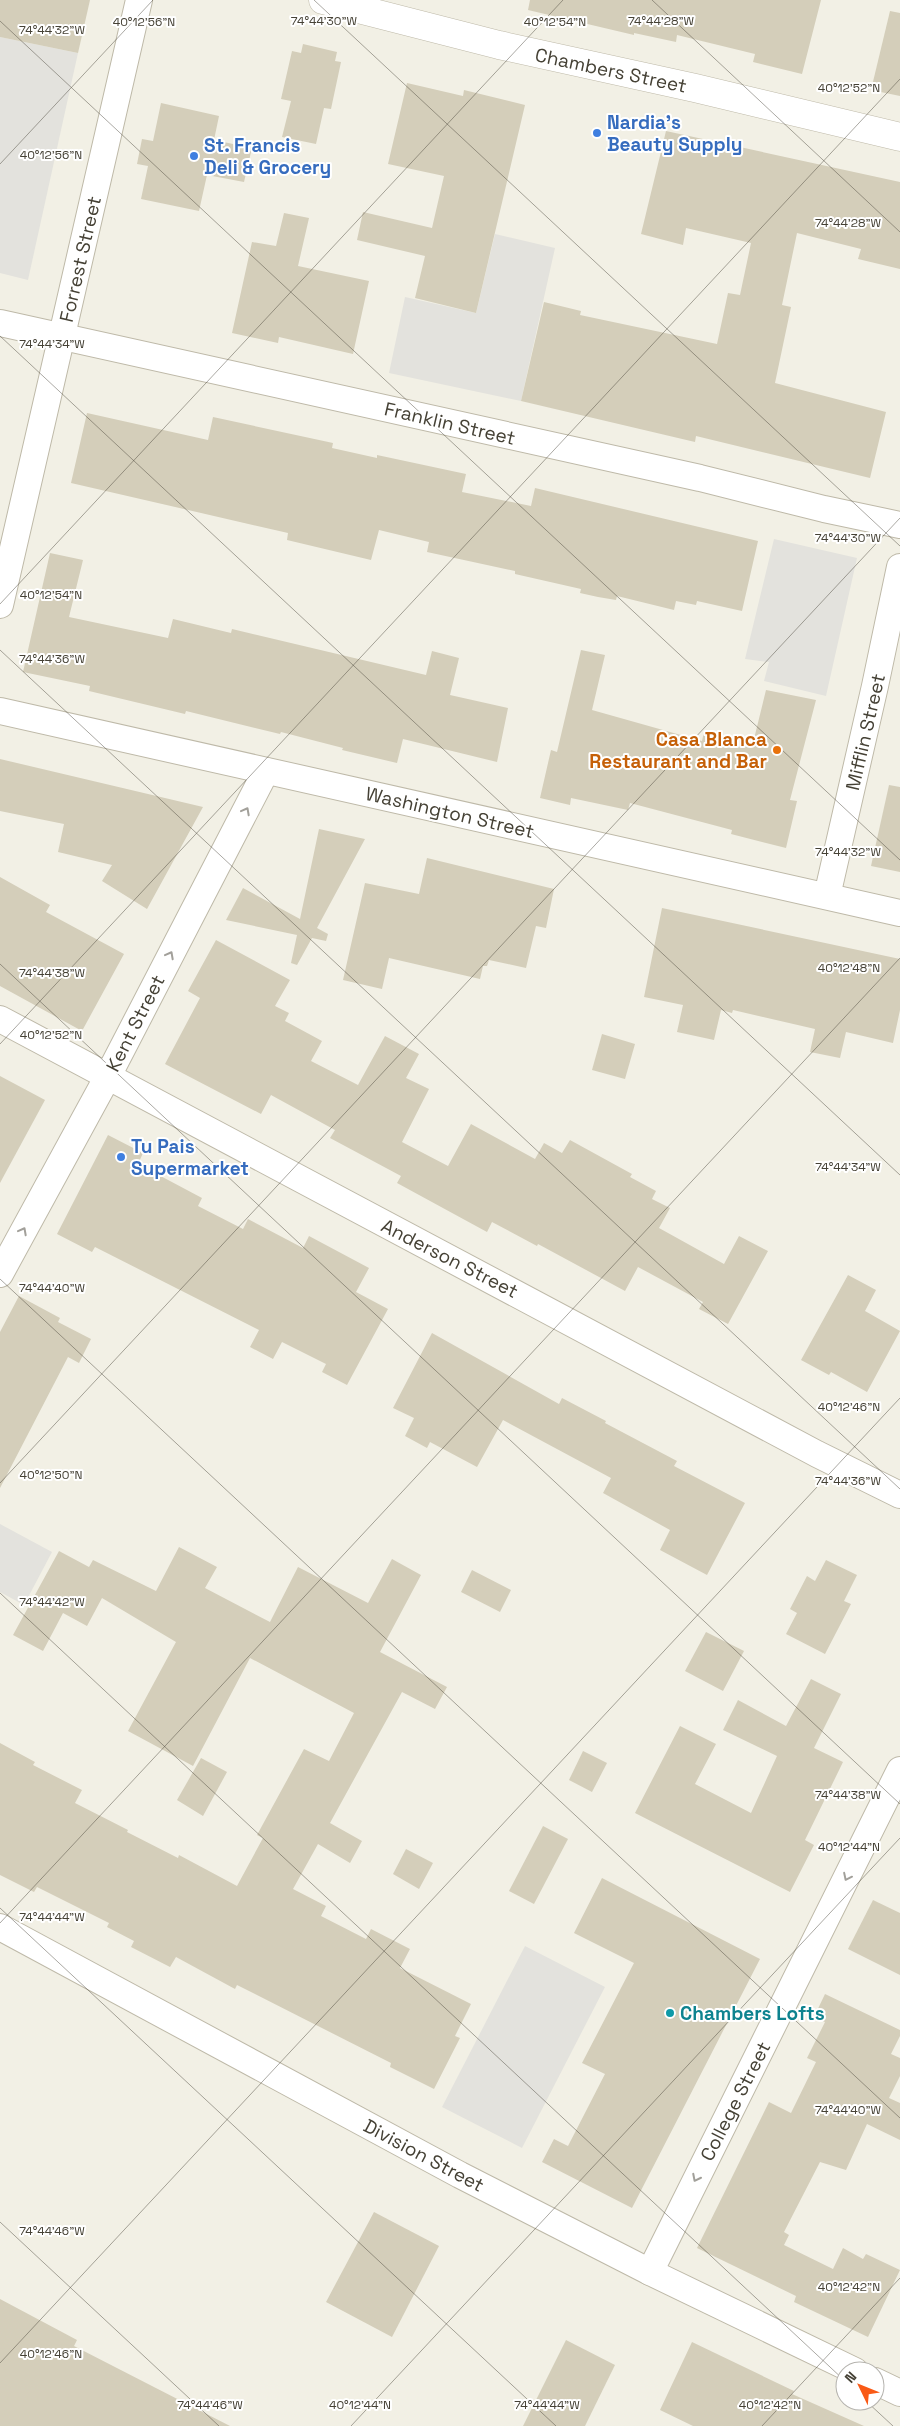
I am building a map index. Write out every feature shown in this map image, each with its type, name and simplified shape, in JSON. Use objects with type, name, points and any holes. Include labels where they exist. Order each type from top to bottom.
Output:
[{"type":"street","name":"Forrest Street","points":[[0,605],[138,0]]},
{"type":"street","name":"Chambers Street","points":[[323,0],[389,8],[500,45],[695,88],[900,137]]},
{"type":"street","name":"Franklin Street","points":[[0,323],[662,470],[826,510],[900,525]]},
{"type":"street","name":"Mifflin Street","points":[[827,896],[876,686],[900,567]]},
{"type":"street","name":"Washington Street","points":[[0,712],[900,913]]},
{"type":"street","name":"Kent Street","points":[[0,1274],[108,1076],[266,771]]},
{"type":"street","name":"Anderson Street","points":[[0,1019],[817,1454],[845,1466],[900,1496]]},
{"type":"street","name":"College Street","points":[[650,2272],[900,1770]]},
{"type":"street","name":"Division Street","points":[[0,1927],[460,2175],[650,2272],[835,2362]]},
{"type":"street","points":[[885,2386],[900,2393]]},
{"type":"shaded area","points":[[0,37],[78,53],[28,280],[0,273]]},
{"type":"shaded area","points":[[495,234],[555,248],[521,401],[389,373],[405,297],[476,313]]},
{"type":"shaded area","points":[[774,539],[857,558],[826,696],[764,681],[769,662],[745,659]]},
{"type":"shaded area","points":[[0,1524],[52,1552],[24,1605],[0,1592]]},
{"type":"shaded area","points":[[525,1946],[605,1987],[522,2148],[442,2107]]},
{"type":"building","points":[[0,0],[90,0],[78,53],[0,37]]},
{"type":"building","points":[[530,0],[821,0],[802,74],[753,62],[755,54],[677,35],[676,42],[634,33],[634,35],[528,10]]},
{"type":"building","points":[[890,11],[900,13],[900,96],[871,90]]},
{"type":"building","points":[[303,44],[337,52],[335,61],[341,62],[331,109],[324,108],[316,144],[282,137],[291,101],[281,99],[292,51],[301,53]]},
{"type":"building","points":[[407,83],[463,96],[464,90],[525,105],[476,313],[415,298],[425,256],[357,240],[363,212],[432,228],[444,176],[388,164]]},
{"type":"building","name":"St. Francis Deli & Grocery","points":[[161,103],[219,116],[214,140],[252,148],[244,182],[207,175],[199,211],[141,199],[148,166],[137,164],[142,139],[153,141]]},
{"type":"building","points":[[666,131],[900,182],[900,269],[858,259],[861,249],[797,233],[782,305],[791,307],[775,383],[886,412],[870,478],[696,436],[695,442],[521,401],[544,302],[581,311],[580,315],[717,344],[728,293],[740,295],[751,243],[686,228],[683,245],[641,234]]},
{"type":"building","points":[[284,213],[309,218],[298,266],[369,281],[353,354],[279,337],[278,343],[232,333],[252,242],[276,246]]},
{"type":"building","points":[[87,413],[208,440],[213,417],[333,443],[332,448],[377,458],[377,455],[466,474],[462,492],[531,506],[535,488],[758,541],[742,611],[697,601],[696,605],[676,601],[674,610],[617,596],[616,600],[580,593],[581,589],[515,574],[515,571],[427,552],[429,542],[379,530],[371,560],[287,540],[288,533],[71,483]]},
{"type":"building","points":[[50,553],[83,560],[69,617],[168,638],[173,619],[231,633],[232,629],[426,675],[432,651],[459,658],[450,695],[508,708],[497,762],[403,739],[397,763],[342,750],[343,748],[281,732],[280,734],[186,711],[185,714],[89,691],[90,686],[23,672]]},
{"type":"building","points":[[581,650],[605,655],[592,710],[702,741],[704,732],[753,743],[766,690],[816,700],[790,800],[797,801],[786,848],[731,834],[732,830],[630,803],[628,810],[571,798],[570,805],[540,798],[551,750],[557,752]]},
{"type":"building","points":[[0,759],[203,807],[147,909],[102,881],[112,865],[58,852],[64,824],[0,811]]},
{"type":"building","points":[[889,785],[900,787],[900,872],[871,866]]},
{"type":"building","points":[[319,829],[365,839],[317,928],[328,934],[326,941],[312,938],[297,965],[291,963],[297,935],[226,920],[243,888],[300,919]]},
{"type":"building","points":[[427,858],[554,889],[546,928],[536,926],[526,968],[489,960],[487,966],[483,966],[480,979],[389,958],[382,989],[343,980],[365,883],[419,894]]},
{"type":"building","points":[[0,877],[50,905],[46,912],[124,954],[82,1031],[0,986]]},
{"type":"building","points":[[662,908],[900,959],[900,1010],[893,1043],[846,1032],[840,1058],[810,1052],[815,1029],[733,1010],[732,1013],[721,1010],[714,1040],[677,1032],[683,1005],[644,997]]},
{"type":"building","points":[[216,940],[290,980],[275,1006],[289,1013],[285,1021],[322,1041],[311,1061],[358,1085],[385,1036],[419,1054],[406,1078],[429,1089],[402,1142],[448,1166],[471,1124],[535,1159],[544,1143],[562,1153],[570,1140],[632,1174],[630,1177],[656,1191],[652,1199],[670,1208],[659,1228],[724,1264],[739,1236],[768,1251],[728,1324],[699,1309],[703,1302],[638,1267],[625,1291],[538,1244],[537,1246],[492,1222],[487,1232],[397,1183],[401,1176],[330,1138],[335,1130],[271,1095],[261,1114],[165,1064],[200,998],[188,991]]},
{"type":"building","points":[[602,1034],[635,1044],[625,1079],[592,1070]]},
{"type":"building","points":[[0,1076],[45,1100],[0,1183]]},
{"type":"building","points":[[108,1135],[143,1153],[138,1164],[202,1198],[198,1206],[243,1229],[248,1219],[303,1248],[309,1236],[369,1268],[356,1292],[388,1309],[347,1385],[322,1372],[326,1364],[282,1342],[273,1359],[250,1347],[259,1330],[95,1247],[92,1252],[57,1234]]},
{"type":"building","points":[[848,1275],[876,1290],[865,1311],[900,1331],[867,1392],[831,1372],[829,1375],[801,1360]]},
{"type":"building","points":[[19,1296],[60,1318],[58,1322],[91,1339],[79,1363],[68,1357],[0,1488],[0,1332]]},
{"type":"building","points":[[432,1333],[559,1404],[562,1398],[606,1421],[605,1423],[677,1461],[674,1466],[745,1503],[707,1575],[660,1550],[670,1530],[603,1493],[611,1478],[503,1420],[477,1467],[430,1442],[427,1448],[405,1436],[414,1418],[393,1408]]},
{"type":"building","points":[[179,1547],[217,1567],[205,1588],[270,1622],[298,1567],[368,1603],[392,1559],[421,1575],[380,1652],[447,1687],[435,1709],[402,1692],[330,1823],[362,1841],[350,1863],[318,1844],[293,1889],[326,1906],[321,1916],[366,1939],[371,1929],[410,1949],[400,1968],[471,2004],[455,2036],[460,2038],[434,2089],[390,2067],[391,2063],[237,1985],[235,1989],[176,1957],[170,1967],[131,1947],[134,1941],[107,1927],[109,1923],[37,1887],[34,1892],[0,1875],[0,1743],[35,1762],[33,1765],[82,1790],[75,1803],[128,1830],[127,1832],[178,1858],[179,1855],[237,1886],[263,1838],[257,1835],[304,1749],[329,1761],[354,1713],[250,1658],[193,1766],[128,1731],[176,1642],[102,1598],[87,1626],[63,1613],[43,1651],[13,1635],[59,1551],[89,1567],[93,1560],[156,1591]]},
{"type":"building","points":[[826,1560],[857,1575],[844,1601],[851,1604],[825,1654],[786,1634],[797,1613],[790,1609],[807,1576],[815,1581]]},
{"type":"building","points":[[472,1570],[511,1590],[500,1612],[461,1592]]},
{"type":"building","points":[[706,1632],[744,1651],[723,1691],[685,1671]]},
{"type":"building","points":[[811,1679],[841,1694],[814,1748],[843,1762],[805,1840],[814,1845],[790,1892],[635,1813],[680,1726],[716,1744],[695,1784],[751,1813],[777,1756],[723,1730],[738,1700],[786,1726]]},
{"type":"building","points":[[583,1751],[607,1763],[592,1792],[569,1780]]},
{"type":"building","points":[[201,1758],[227,1772],[203,1816],[177,1800]]},
{"type":"building","points":[[543,1826],[568,1839],[534,1904],[509,1891]]},
{"type":"building","points":[[406,1849],[433,1863],[419,1889],[393,1874]]},
{"type":"building","name":"Chambers Lofts","points":[[602,1878],[760,1959],[632,2208],[542,2162],[554,2139],[568,2146],[605,2074],[582,2063],[634,1963],[574,1933]]},
{"type":"building","points":[[873,1900],[900,1913],[900,1975],[848,1949]]},
{"type":"building","points":[[825,1994],[900,2030],[900,2036],[891,2054],[900,2058],[900,2076],[889,2098],[900,2103],[900,2140],[867,2124],[846,2170],[820,2162],[784,2232],[789,2235],[784,2245],[833,2269],[843,2248],[863,2259],[866,2254],[900,2270],[868,2337],[794,2302],[796,2296],[697,2248],[769,2102],[791,2113],[816,2062],[807,2058],[825,2022],[814,2017]]},
{"type":"building","points":[[374,2212],[439,2246],[392,2337],[326,2302]]},
{"type":"building","points":[[0,2299],[77,2340],[74,2346],[230,2426],[0,2426]]},
{"type":"building","points":[[566,2340],[615,2365],[585,2426],[523,2426]]},
{"type":"building","points":[[692,2342],[794,2391],[792,2394],[864,2426],[693,2426],[660,2410]]},
{"type":"place","name":"Nardia's Beauty Supply","points":[[597,133]]},
{"type":"place","name":"St. Francis Deli & Grocery","points":[[194,156]]},
{"type":"place","name":"Casa Blanca Restaurant and Bar","points":[[777,750]]},
{"type":"place","name":"Tu Pais Supermarket","points":[[121,1157]]},
{"type":"place","name":"Chambers Lofts","points":[[670,2013]]}]
